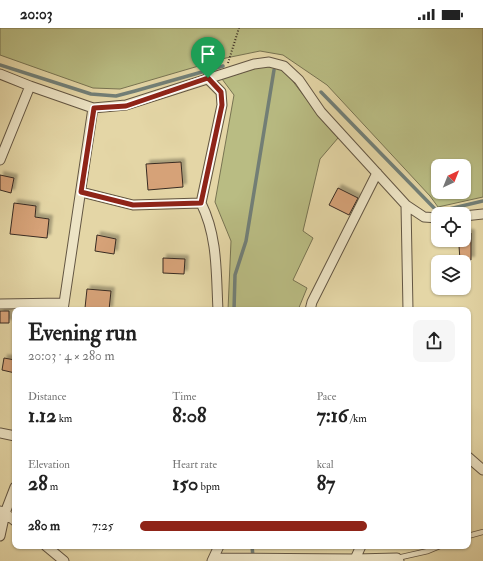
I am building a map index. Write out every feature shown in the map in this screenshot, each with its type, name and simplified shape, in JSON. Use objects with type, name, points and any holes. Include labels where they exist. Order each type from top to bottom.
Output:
[{"type":"street","points":[[0,74],[94,108],[126,106],[225,72],[254,64],[269,62],[284,66],[299,80],[321,112],[406,205],[424,217],[431,218]]},
{"type":"street","points":[[208,78],[221,92],[222,105],[201,203],[207,216],[215,244],[218,307]]},
{"type":"street","points":[[0,160],[30,86]]},
{"type":"street","points":[[0,304],[63,307],[94,108]]},
{"type":"street","points":[[311,307],[377,174]]},
{"type":"street","points":[[81,192],[133,205],[201,203]]},
{"type":"street","points":[[406,205],[408,307]]},
{"type":"street","points":[[471,215],[483,214]]},
{"type":"street","points":[[0,434],[12,436]]},
{"type":"street","points":[[471,460],[483,470]]},
{"type":"street","points":[[0,536],[2,512],[12,493]]},
{"type":"street","points":[[2,512],[12,519]]},
{"type":"street","points":[[50,549],[64,561]]},
{"type":"street","points":[[218,549],[213,559],[398,559]]},
{"type":"street","points":[[355,558],[360,549]]},
{"type":"lane","points":[[471,535],[483,532]]},
{"type":"lane","points":[[398,559],[433,549]]},
{"type":"path","points":[[225,72],[240,28]]},
{"type":"green space","points":[[0,28],[483,28],[483,197],[438,207],[432,199],[471,199],[471,159],[431,159],[431,197],[327,85],[283,55],[260,51],[226,58],[120,89],[93,88],[0,55]]},
{"type":"green space","points":[[263,66],[285,71],[323,121],[338,138],[320,159],[303,231],[313,238],[293,280],[307,288],[299,307],[228,307],[231,241],[215,202],[234,95],[222,79]]},
{"type":"building","points":[[181,162],[183,187],[148,190],[146,164]]},
{"type":"building","points":[[0,175],[14,178],[11,193],[0,190]]},
{"type":"building","points":[[338,188],[358,198],[349,215],[329,205]]},
{"type":"building","points":[[14,203],[36,206],[35,217],[49,219],[47,238],[10,234]]},
{"type":"building","points":[[97,235],[116,239],[114,254],[95,251]]},
{"type":"building","points":[[459,247],[471,247],[471,255],[460,255]]},
{"type":"building","points":[[163,258],[185,259],[184,274],[163,273]]},
{"type":"building","points":[[87,289],[111,291],[109,307],[85,307]]},
{"type":"building","points":[[0,311],[9,311],[9,323],[0,323]]},
{"type":"building","points":[[4,358],[12,359],[12,372],[2,370]]},
{"type":"waterway","points":[[0,65],[91,94],[116,96],[223,66]]},
{"type":"waterway","points":[[234,307],[235,275],[246,241],[274,70]]},
{"type":"waterway","points":[[321,92],[436,210],[449,209],[483,201]]},
{"type":"waterway","points":[[252,549],[253,557]]},
{"type":"route","points":[[208,78],[221,92],[222,105],[201,203],[188,205],[133,205],[81,192],[94,108],[126,106],[208,78]]}]
